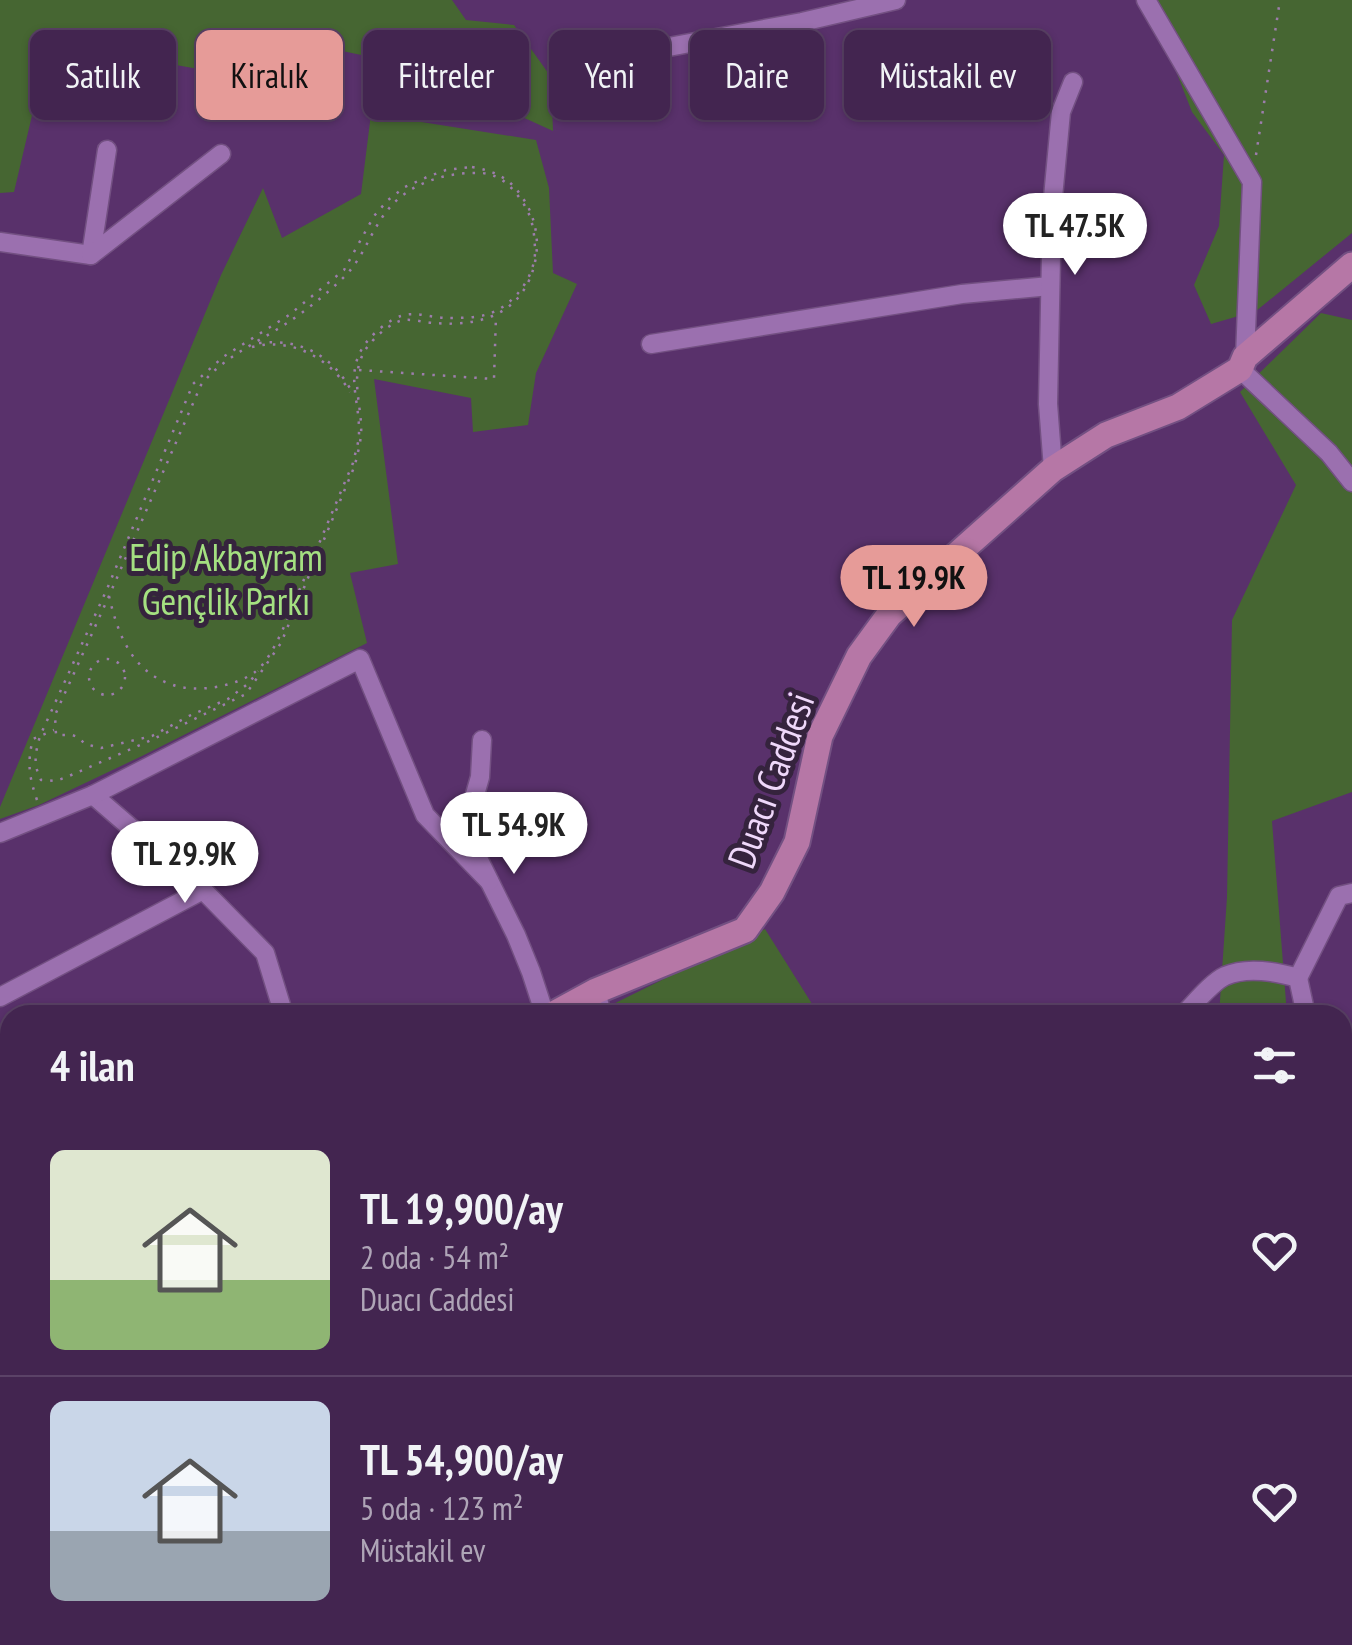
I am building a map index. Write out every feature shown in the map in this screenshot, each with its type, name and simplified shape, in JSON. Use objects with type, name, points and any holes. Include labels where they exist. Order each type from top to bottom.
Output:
[{"type":"street","points":[[670,47],[896,0]]},
{"type":"street","points":[[1146,0],[1252,182],[1242,363],[1352,482]]},
{"type":"street","points":[[1053,469],[1048,404],[1052,208],[1061,112],[1072,82]]},
{"type":"street","points":[[91,255],[107,150]]},
{"type":"street","points":[[0,242],[91,255],[222,154]]},
{"type":"street","name":"Duacı Caddesi","points":[[599,1003],[745,930],[772,892],[796,842],[820,736],[859,656],[890,615],[1053,469],[1106,436],[1178,407],[1242,363],[1352,265]]},
{"type":"street","points":[[652,344],[962,294],[1050,286]]},
{"type":"street","points":[[0,833],[93,795],[360,659],[424,816],[489,881]]},
{"type":"street","points":[[482,740],[480,777],[470,812],[473,848],[516,934],[544,1005]]},
{"type":"street","points":[[93,795],[202,890],[265,952],[281,1005]]},
{"type":"street","points":[[0,997],[202,890]]},
{"type":"street","points":[[1304,1005],[1298,978],[1339,896],[1352,893]]},
{"type":"street","points":[[1194,1005],[1224,976],[1274,971],[1298,978]]},
{"type":"path","points":[[1252,182],[1280,0]]},
{"type":"path","points":[[446,170],[494,171],[514,184],[532,212],[536,260],[530,279],[514,303],[496,316],[472,322],[403,320],[370,343],[357,370],[361,437],[355,466],[281,643],[246,694],[56,781],[42,780],[35,769],[34,756],[40,736],[194,384],[237,346],[289,315],[344,270],[364,231],[388,200],[405,187],[446,170]]},
{"type":"path","points":[[460,172],[490,174],[512,186],[530,212],[534,262],[522,290],[509,303],[485,315],[400,316],[372,336],[361,351],[356,400],[360,436],[353,463],[278,639],[249,683],[228,700],[152,736],[101,748],[72,735],[56,734],[55,714],[201,385],[212,371],[254,344],[290,321],[348,273],[380,218],[412,188],[460,172]]},
{"type":"path","points":[[357,370],[494,378],[496,310]]},
{"type":"path","points":[[237,346],[279,341],[316,352],[344,377],[356,400]]},
{"type":"path","points":[[246,348],[275,344],[310,353],[327,364],[356,400]]},
{"type":"path","points":[[109,596],[126,650],[162,682],[179,688],[220,687],[258,670]]},
{"type":"path","points":[[98,660],[115,660],[122,666],[126,674],[120,690],[105,696],[92,688],[88,673],[98,660]]},
{"type":"path","points":[[44,815],[29,775],[28,758],[33,739],[54,730]]},
{"type":"green space","points":[[0,0],[452,0],[466,20],[514,25],[518,30],[363,30],[363,55],[343,51],[343,30],[196,30],[196,69],[176,65],[176,30],[30,30],[31,120],[14,192],[0,193]]},
{"type":"green space","points":[[1148,0],[1352,0],[1352,233],[1256,311],[1211,324],[1194,285],[1219,226],[1224,155],[1192,112]]},
{"type":"green space","points":[[529,46],[549,74],[549,120],[553,120],[553,131],[529,120]]},
{"type":"green space","name":"Edip Akbayram Gençlik Parkı","points":[[370,120],[409,120],[536,140],[549,188],[553,273],[577,284],[536,373],[528,425],[473,432],[471,398],[374,379],[398,564],[350,573],[367,643],[142,756],[39,805],[0,819],[0,807],[221,275],[263,188],[282,238],[361,194]]},
{"type":"green space","points":[[1321,313],[1352,320],[1352,792],[1272,821],[1286,1005],[1220,1005],[1227,897],[1232,620],[1296,485],[1240,392]]},
{"type":"green space","points":[[765,929],[813,1005],[611,1005]]}]
